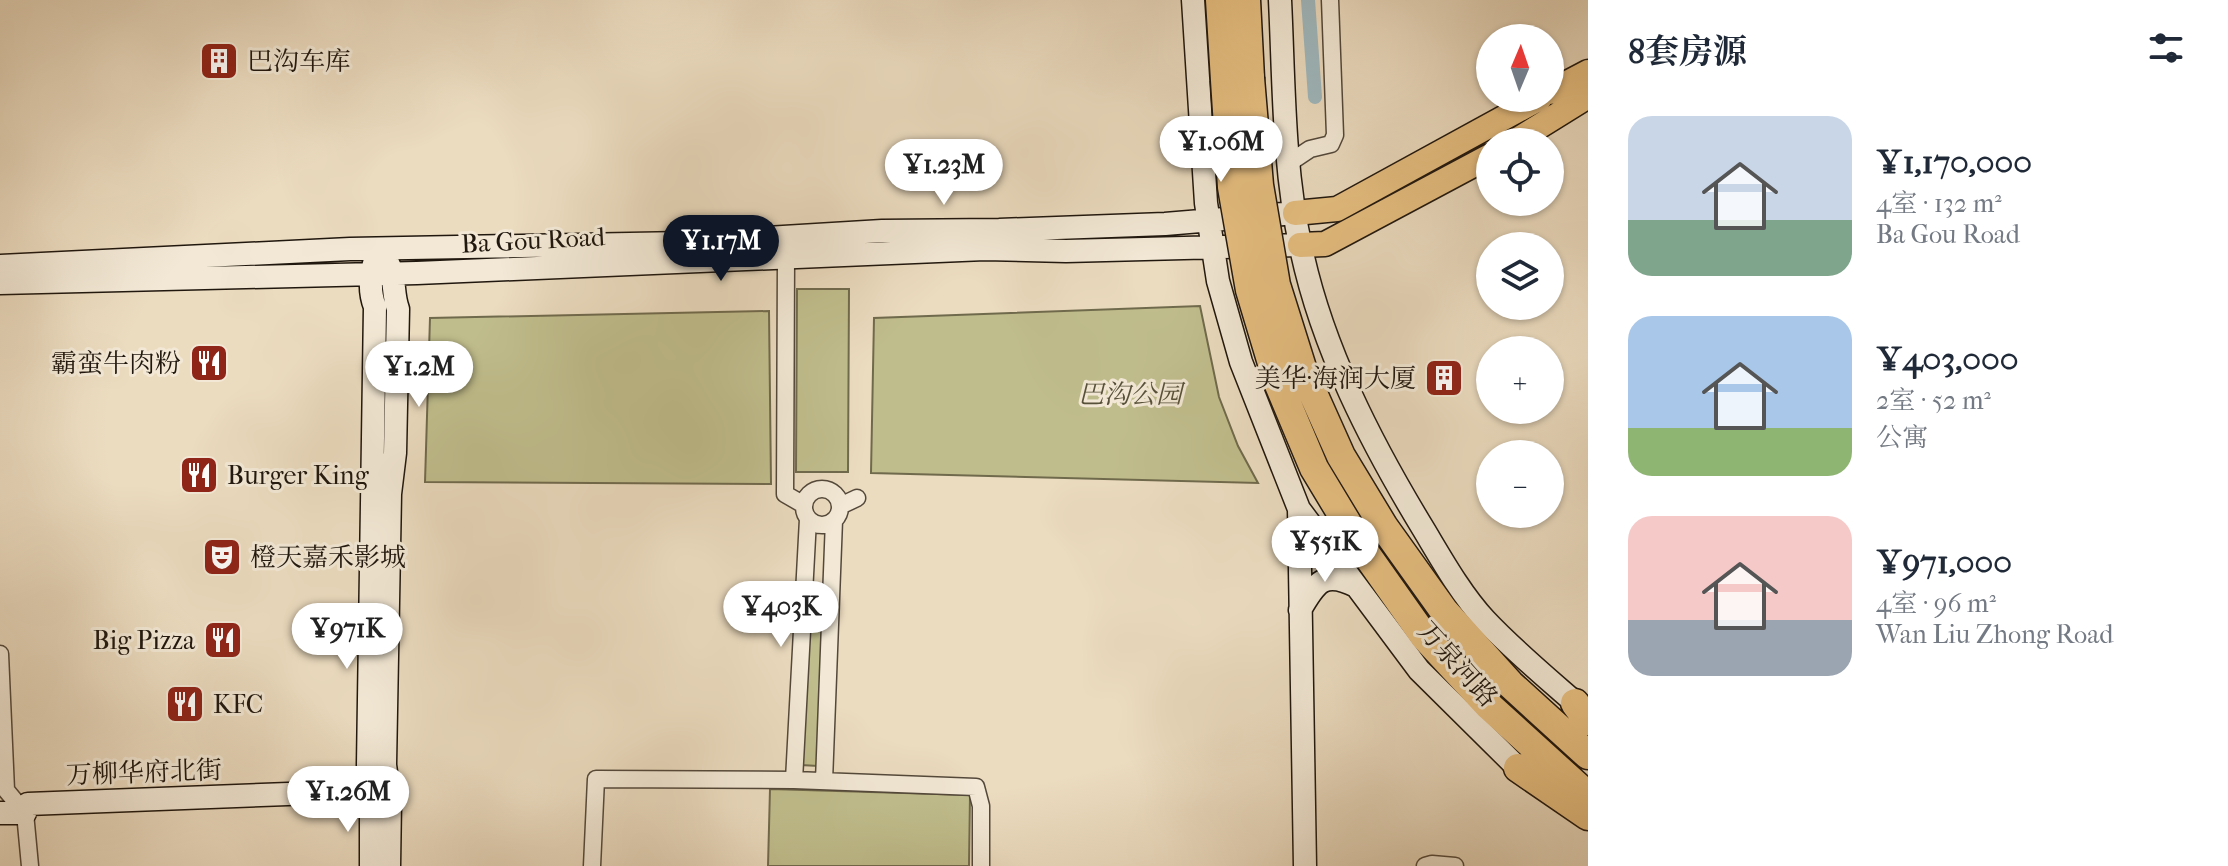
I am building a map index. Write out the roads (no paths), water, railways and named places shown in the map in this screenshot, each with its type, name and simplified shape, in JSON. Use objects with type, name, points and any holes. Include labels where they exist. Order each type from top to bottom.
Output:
[{"type":"highway","points":[[1220,0],[1259,185],[1290,375],[1314,468],[1364,551],[1424,636],[1489,706],[1588,796]]},
{"type":"highway","points":[[1237,79],[1246,0]]},
{"type":"highway","points":[[1290,375],[1384,527],[1444,611],[1510,684],[1588,755]]},
{"type":"highway","points":[[1518,768],[1588,816]]},
{"type":"main road","points":[[1564,85],[1588,72]]},
{"type":"main road","points":[[1537,128],[1588,96]]},
{"type":"main road","points":[[1295,213],[1337,209],[1514,112]]},
{"type":"main road","points":[[1300,245],[1325,244],[1476,163]]},
{"type":"street","points":[[1193,0],[1208,220]]},
{"type":"street","points":[[1280,0],[1289,163],[1295,213]]},
{"type":"street","points":[[1289,163],[1310,149],[1331,144],[1335,135],[1330,0]]},
{"type":"street","points":[[1199,102],[1285,100]]},
{"type":"street","points":[[1201,145],[1242,161],[1254,246],[1274,323],[1324,329]]},
{"type":"street","name":"Ba Gou Road","points":[[0,266],[198,254],[684,243],[882,231],[999,230],[1208,220],[1295,213]]},
{"type":"street","name":"万泉河路","points":[[1295,213],[1300,245],[1324,329],[1385,466],[1437,552],[1483,618],[1584,713]]},
{"type":"street","name":"万泉河路","points":[[1208,220],[1218,281],[1241,362],[1299,509],[1419,670],[1518,768],[1588,831]]},
{"type":"street","name":"Ba Gou Road","points":[[0,283],[394,274],[985,249],[1066,251],[1300,245]]},
{"type":"street","points":[[380,248],[371,274],[371,298],[375,307],[368,765],[381,803],[389,866]]},
{"type":"street","points":[[371,866],[385,765],[390,494],[395,453],[398,323],[394,274],[380,248]]},
{"type":"street","points":[[786,258],[785,494],[822,526],[857,498]]},
{"type":"street","points":[[1241,362],[1324,329]]},
{"type":"street","points":[[794,780],[806,512],[813,492],[826,490],[836,497],[837,513],[824,781]]},
{"type":"street","points":[[1299,509],[1305,866]]},
{"type":"street","points":[[1299,611],[1314,587],[1321,582],[1340,578],[1356,586]]},
{"type":"street","points":[[805,584],[832,587]]},
{"type":"street","points":[[0,654],[6,790],[25,813],[30,866]]},
{"type":"street","points":[[592,866],[596,779],[794,780],[976,787],[981,806],[981,866]]},
{"type":"street","name":"万柳华府北街","points":[[0,813],[25,813],[28,804],[342,792],[381,803]]},
{"type":"street","points":[[1425,866],[1455,866]]},
{"type":"waterway","points":[[1308,0],[1315,97]]},
{"type":"place","name":"巴沟车库","points":[[219,61]]},
{"type":"place","name":"霸蛮牛肉粉","points":[[209,363]]},
{"type":"place","name":"美华·海润大厦","points":[[1444,378]]},
{"type":"place","name":"Burger King","points":[[199,475]]},
{"type":"place","name":"橙天嘉禾影城","points":[[222,557]]},
{"type":"place","name":"Big Pizza","points":[[223,640]]},
{"type":"place","name":"KFC","points":[[185,704]]},
{"type":"park label","name":"巴沟公园","points":[[1130,394]]}]
